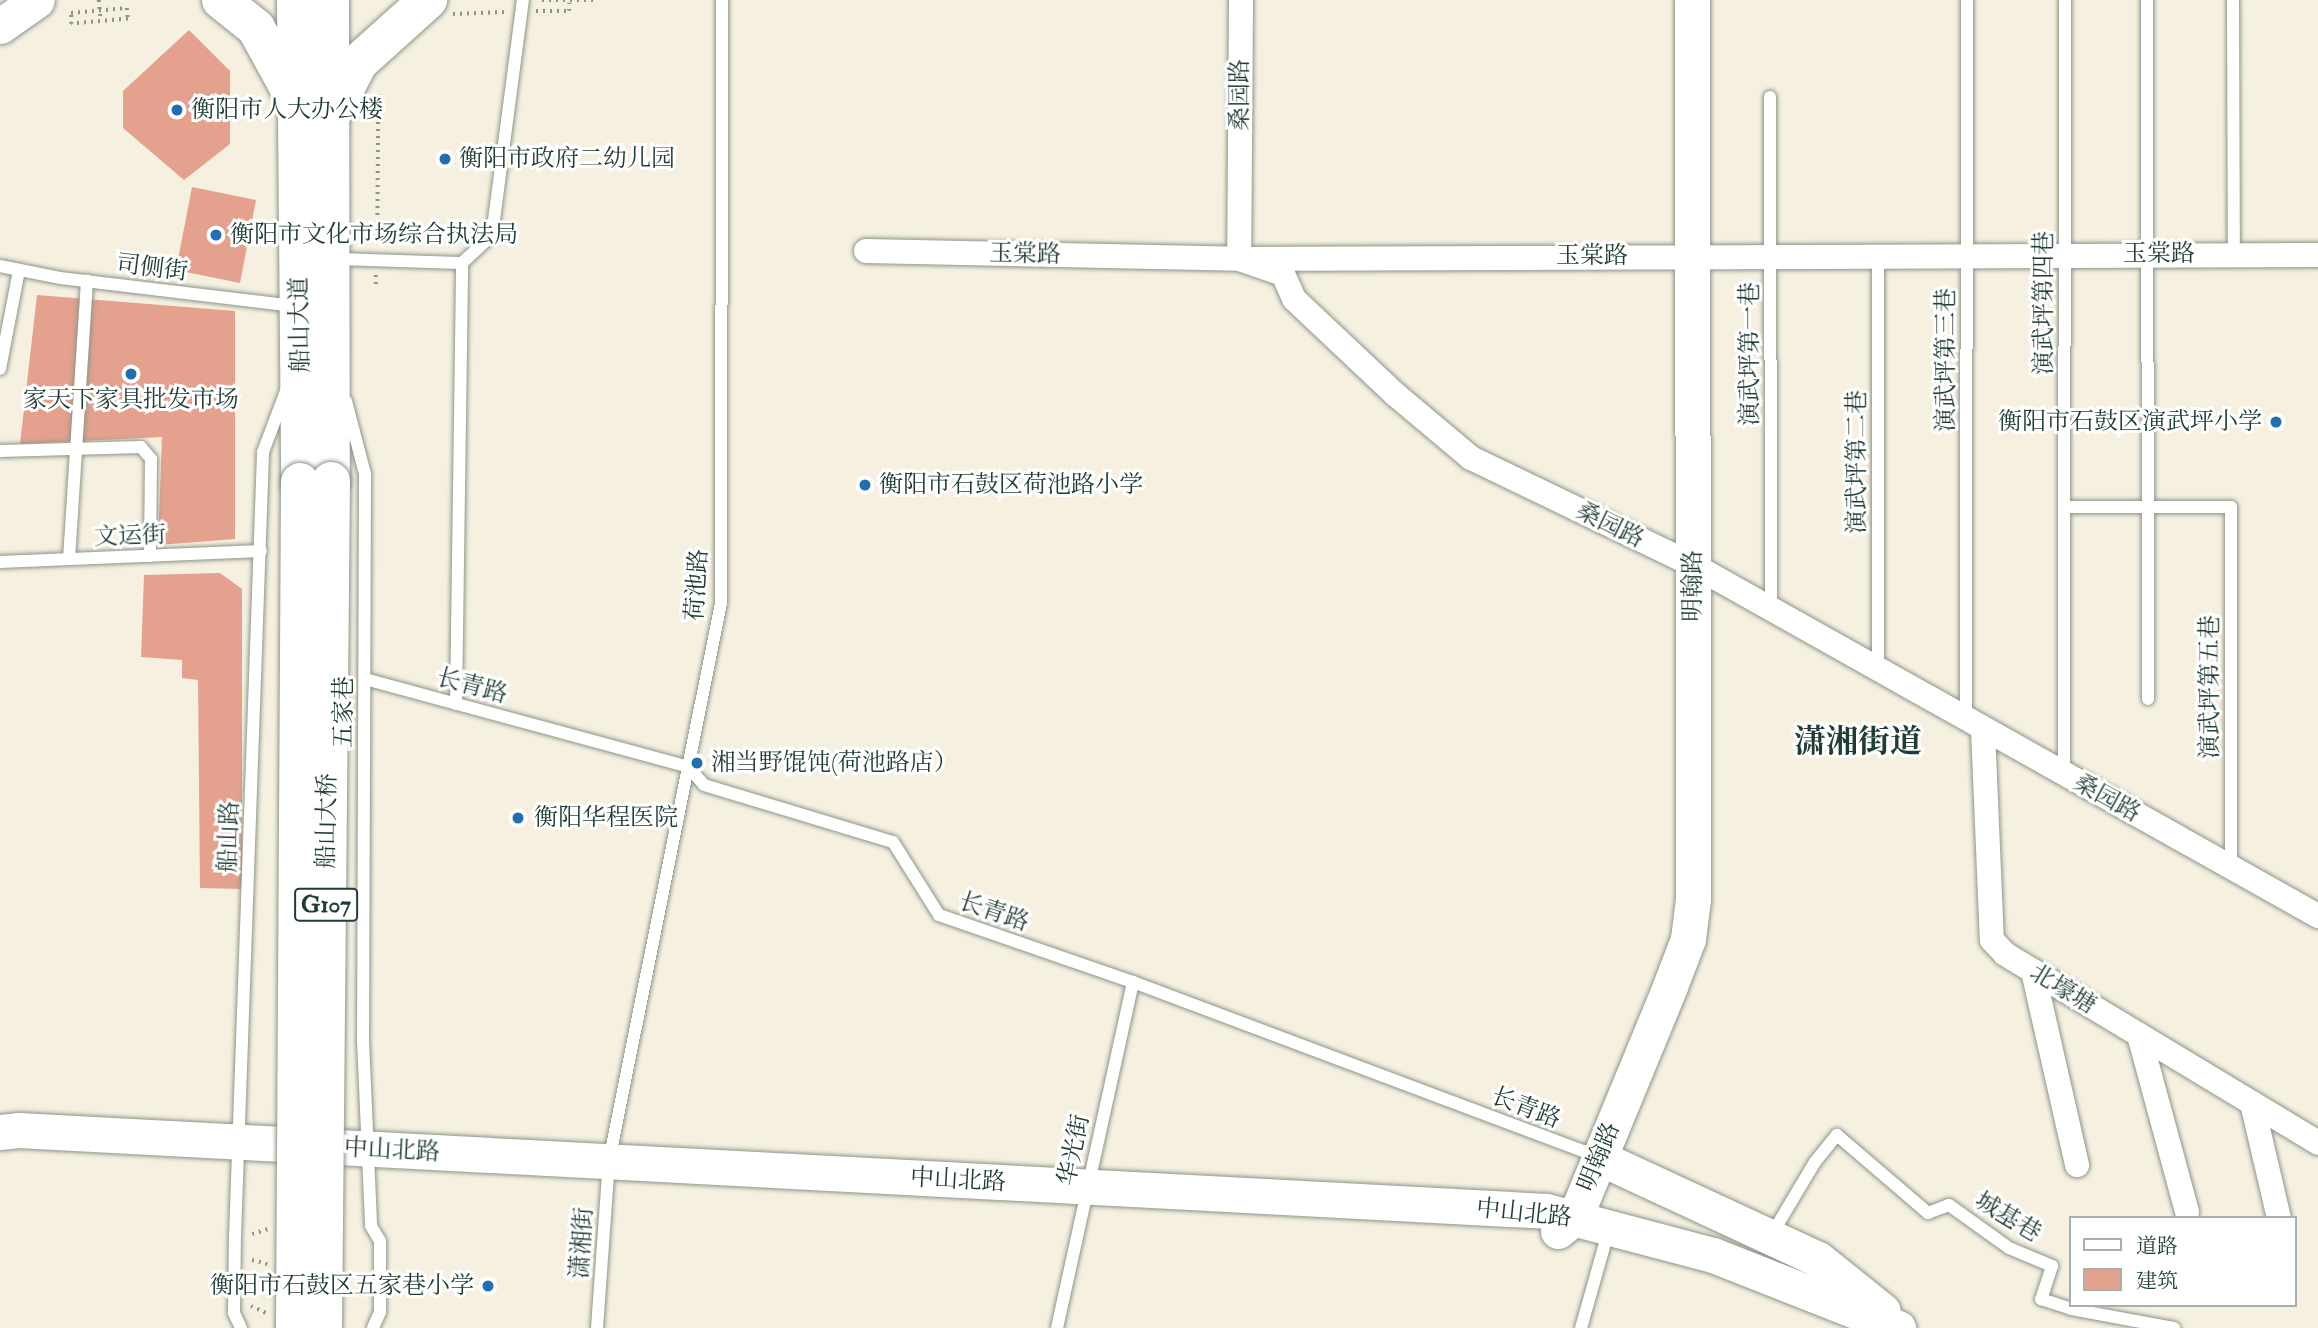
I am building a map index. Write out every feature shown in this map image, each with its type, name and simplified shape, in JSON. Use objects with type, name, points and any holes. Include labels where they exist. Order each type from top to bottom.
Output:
[{"type":"highway","points":[[220,0],[256,29],[314,109],[359,62],[435,10]]},
{"type":"highway","name":"船山大道","points":[[296,0],[314,109],[332,259],[317,350],[316,482]]},
{"type":"highway","name":"船山大道","points":[[317,350],[300,306],[314,109],[330,0]]},
{"type":"highway","name":"船山大桥","points":[[283,1321],[316,482]]},
{"type":"highway","name":"船山大桥","points":[[316,482],[323,1328]]},
{"type":"main road","points":[[0,26],[37,0]]},
{"type":"main road","name":"明翰路","points":[[1565,1221],[1688,939],[1693,899],[1681,0]]},
{"type":"main road","name":"明翰路","points":[[1686,255],[1692,0]]},
{"type":"main road","name":"中山北路","points":[[0,1132],[238,1149],[1565,1221],[1713,1255],[1898,1328]]},
{"type":"main road","name":"中山北路","points":[[0,1147],[238,1149]]},
{"type":"main road","points":[[1593,1156],[1771,1234],[1818,1259],[1905,1328]]},
{"type":"main road","name":"中山北路","points":[[1565,1221],[1605,1243],[1707,1269],[1861,1328]]},
{"type":"street","name":"桑园路","points":[[1241,0],[1239,258],[1283,274],[1294,299],[1471,458],[1688,562],[1878,671],[2318,915]]},
{"type":"street","name":"玉棠路","points":[[866,251],[1239,258],[1770,254],[2318,255]]},
{"type":"street","name":"北壕塘","points":[[1975,724],[1992,940],[2033,971],[2318,1143]]},
{"type":"street","points":[[2033,971],[2077,1165]]},
{"type":"street","points":[[2139,1035],[2187,1212]]},
{"type":"street","points":[[2252,1102],[2279,1216]]},
{"type":"lane","name":"荷池路","points":[[609,1169],[721,603],[722,0]]},
{"type":"lane","name":"演武坪第三巷","points":[[1967,0],[1967,254],[1975,724]]},
{"type":"lane","name":"演武坪第四巷","points":[[2064,774],[2065,0]]},
{"type":"lane","points":[[2147,0],[2148,699]]},
{"type":"lane","points":[[2233,0],[2234,255]]},
{"type":"lane","points":[[332,259],[462,263],[492,235],[523,6]]},
{"type":"lane","name":"演武坪第一巷","points":[[1770,97],[1771,611]]},
{"type":"lane","name":"演武坪第二巷","points":[[1878,254],[1878,671]]},
{"type":"lane","points":[[456,704],[462,263]]},
{"type":"lane","name":"司侧街","points":[[0,266],[87,281],[300,306]]},
{"type":"lane","points":[[0,369],[19,270]]},
{"type":"lane","points":[[69,559],[87,281]]},
{"type":"lane","name":"船山路","points":[[242,1328],[234,1313],[263,452],[317,350]]},
{"type":"lane","name":"五家巷","points":[[317,350],[365,474],[363,1040],[371,1156],[371,1226],[380,1241],[380,1312],[373,1328]]},
{"type":"lane","points":[[0,451],[76,451],[141,447],[151,459],[150,556]]},
{"type":"lane","points":[[2064,507],[2148,507]]},
{"type":"lane","name":"演武坪第五巷","points":[[2148,507],[2231,507],[2231,867]]},
{"type":"lane","name":"文运街","points":[[0,562],[261,551]]},
{"type":"lane","name":"长青路","points":[[365,679],[688,767],[704,785],[892,842],[939,915],[1133,982],[1593,1156]]},
{"type":"lane","name":"华光街","points":[[1057,1328],[1133,982]]},
{"type":"lane","name":"城基巷","points":[[1771,1234],[1815,1162],[1837,1135],[1928,1213],[1949,1205],[2009,1248],[2052,1266],[2041,1299],[2071,1309],[2175,1328]]},
{"type":"lane","name":"潇湘街","points":[[597,1328],[609,1169]]},
{"type":"lane","points":[[1581,1328],[1605,1243]]},
{"type":"path","points":[[99,0],[101,21]]},
{"type":"path","points":[[542,0],[559,3],[593,0]]},
{"type":"path","points":[[435,10],[469,11],[523,6],[569,11],[569,3]]},
{"type":"path","points":[[127,8],[128,19],[101,21],[71,24],[71,13],[127,8]]},
{"type":"path","points":[[376,287],[378,87]]},
{"type":"path","points":[[247,1245],[253,1234],[269,1229]]},
{"type":"path","points":[[249,1258],[260,1264],[278,1263]]},
{"type":"path","points":[[246,1292],[249,1284],[260,1278],[278,1278]]},
{"type":"path","points":[[247,1301],[251,1307],[283,1321]]},
{"type":"building","name":"衡阳市人大办公楼","points":[[189,30],[230,71],[230,144],[184,180],[123,128],[123,91]]},
{"type":"building","name":"衡阳市文化市场综合执法局","points":[[192,187],[256,200],[240,283],[176,270]]},
{"type":"building","name":"家天下家具批发市场","points":[[37,295],[235,311],[235,539],[158,545],[162,437],[20,444]]},
{"type":"building","points":[[220,573],[242,589],[242,889],[200,888],[198,680],[182,678],[182,660],[141,657],[144,575]]},
{"type":"place","name":"衡阳市人大办公楼","points":[[177,110]]},
{"type":"place","name":"衡阳市政府二幼儿园","points":[[445,159]]},
{"type":"place","name":"衡阳市文化市场综合执法局","points":[[216,235]]},
{"type":"place","name":"家天下家具批发市场","points":[[131,374]]},
{"type":"place","name":"衡阳市石鼓区演武坪小学","points":[[2276,422]]},
{"type":"place","name":"衡阳市石鼓区荷池路小学","points":[[865,485]]},
{"type":"place","name":"湘当野馄饨(荷池路店）","points":[[697,763]]},
{"type":"place","name":"衡阳华程医院","points":[[518,818]]},
{"type":"place","name":"衡阳市石鼓区五家巷小学","points":[[488,1286]]},
{"type":"district","name":"潇湘街道","points":[[1858,742]]}]
